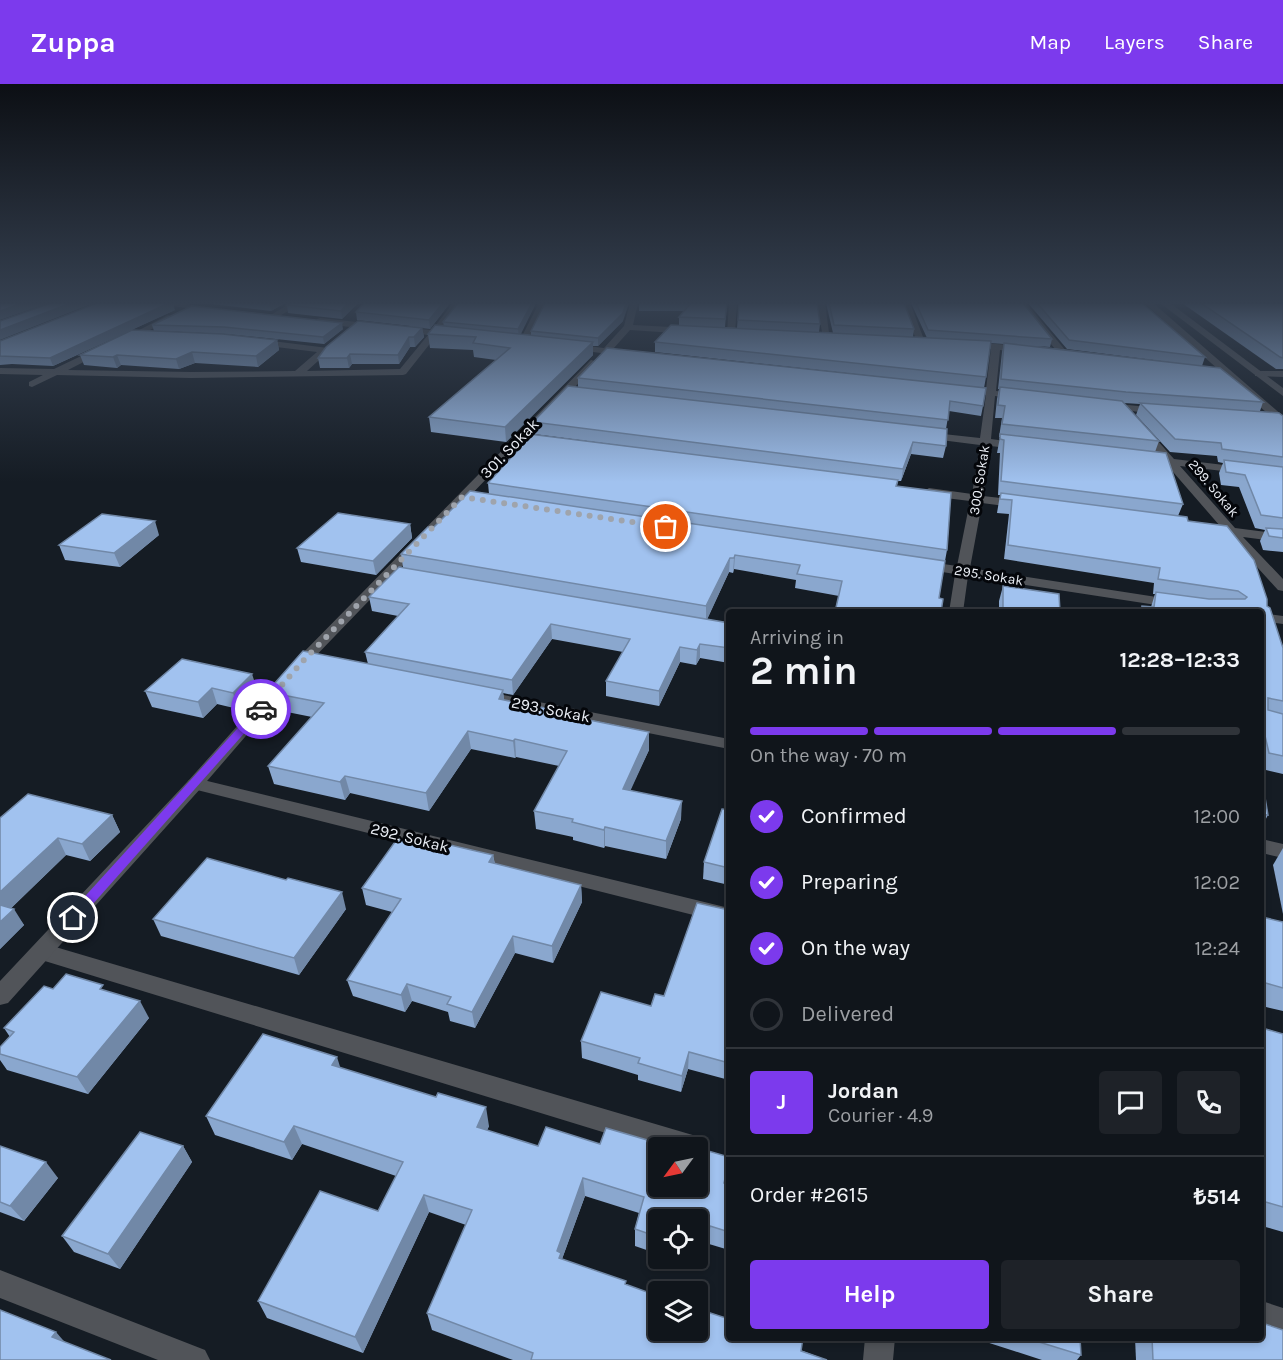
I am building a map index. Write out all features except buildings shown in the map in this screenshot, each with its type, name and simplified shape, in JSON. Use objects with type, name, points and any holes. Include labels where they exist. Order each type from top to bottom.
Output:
[{"type":"street","points":[[32,384],[75,363]]},
{"type":"street","points":[[298,373],[310,363]]},
{"type":"street","points":[[0,371],[191,375],[403,372],[411,363]]},
{"type":"street","name":"301. Sokak","points":[[0,996],[195,784],[303,661],[462,497],[526,438],[596,363]]},
{"type":"street","name":"300. Sokak","points":[[956,609],[961,571],[977,498],[994,363]]},
{"type":"street","points":[[1216,363],[1282,420]]},
{"type":"street","points":[[1243,363],[1283,393]]},
{"type":"street","points":[[1208,372],[1230,375],[1283,375]]},
{"type":"street","points":[[955,388],[1034,398]]},
{"type":"street","points":[[1100,405],[1168,411]]},
{"type":"street","name":"299. Sokak","points":[[1122,408],[1173,462],[1231,531],[1283,587]]},
{"type":"street","points":[[1258,418],[1282,420]]},
{"type":"street","points":[[915,434],[1032,447]]},
{"type":"street","points":[[1138,458],[1283,475]]},
{"type":"street","points":[[918,490],[1035,506]]},
{"type":"street","points":[[462,497],[485,501]]},
{"type":"street","points":[[1196,527],[1283,538]]},
{"type":"street","name":"295. Sokak","points":[[915,564],[1184,605]]},
{"type":"street","points":[[388,572],[410,576]]},
{"type":"street","points":[[1264,617],[1283,620]]},
{"type":"street","points":[[303,661],[326,665]]},
{"type":"street","name":"293. Sokak","points":[[464,692],[726,743]]},
{"type":"street","name":"292. Sokak","points":[[195,784],[726,915]]},
{"type":"street","points":[[1264,846],[1283,851]]},
{"type":"street","points":[[42,952],[661,1137]]},
{"type":"street","points":[[0,1284],[195,1360]]},
{"type":"street","points":[[1264,1316],[1283,1322]]},
{"type":"street","points":[[878,1360],[880,1341]]},
{"type":"way so far","points":[[261,709],[303,661],[462,497],[666,527]]},
{"type":"route","points":[[73,918],[261,709]]}]
